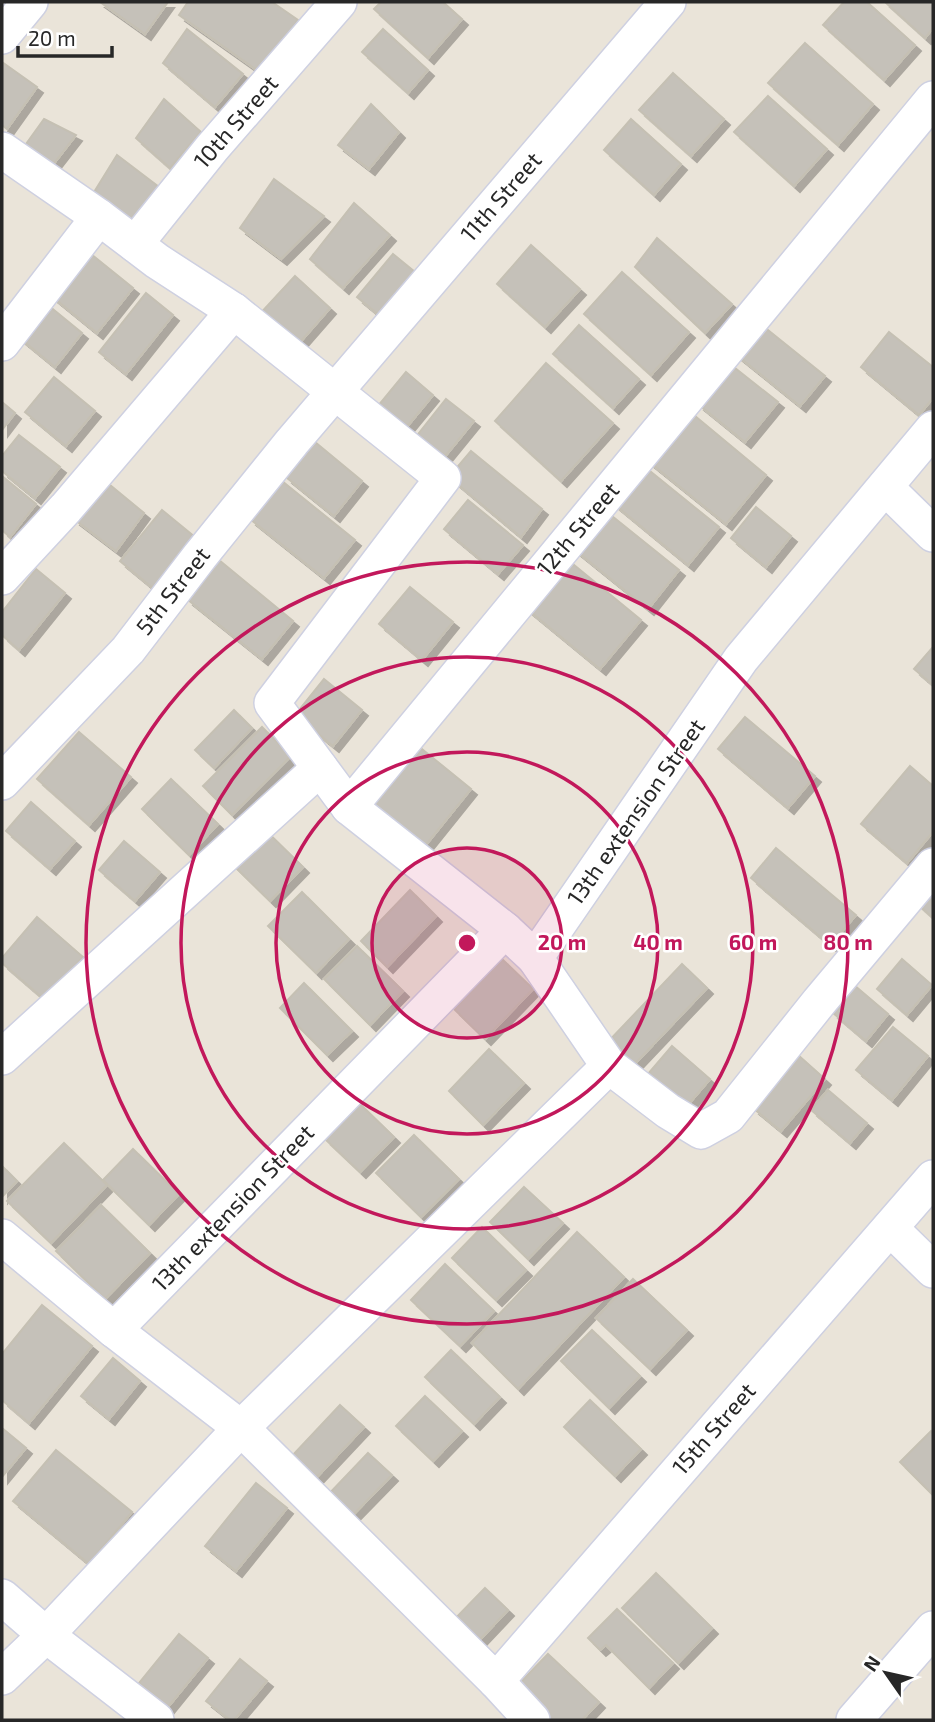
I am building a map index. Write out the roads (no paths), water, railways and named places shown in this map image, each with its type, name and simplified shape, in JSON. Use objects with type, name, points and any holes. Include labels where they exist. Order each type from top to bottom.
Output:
[{"type":"street","points":[[2,36],[30,2]]},
{"type":"street","name":"10th Street","points":[[135,244],[212,148],[339,2]]},
{"type":"street","name":"11th Street","points":[[335,392],[668,2]]},
{"type":"street","name":"12th Street","points":[[349,807],[933,99]]},
{"type":"street","points":[[2,150],[99,216],[158,261],[234,311],[443,478],[272,703],[349,807],[505,930],[535,958],[609,1066],[668,1111],[701,1131],[728,1116],[818,1002],[933,866]]},
{"type":"street","points":[[2,343],[99,216]]},
{"type":"street","points":[[2,577],[66,508],[234,311]]},
{"type":"street","name":"5th Street","points":[[2,782],[128,650],[200,556],[335,392]]},
{"type":"street","name":"13th extension Street","points":[[535,958],[741,659],[933,429]]},
{"type":"street","points":[[885,487],[933,534]]},
{"type":"street","points":[[2,1057],[320,768]]},
{"type":"street","name":"13th extension Street","points":[[114,1330],[505,930]]},
{"type":"street","points":[[2,1677],[46,1635],[241,1428],[609,1066]]},
{"type":"street","name":"15th Street","points":[[496,1681],[933,1178]]},
{"type":"street","points":[[890,1228],[933,1270]]},
{"type":"street","points":[[2,1237],[114,1330],[241,1428],[532,1720]]},
{"type":"street","points":[[2,1597],[46,1635],[156,1720]]},
{"type":"street","points":[[854,1720],[933,1629]]}]
